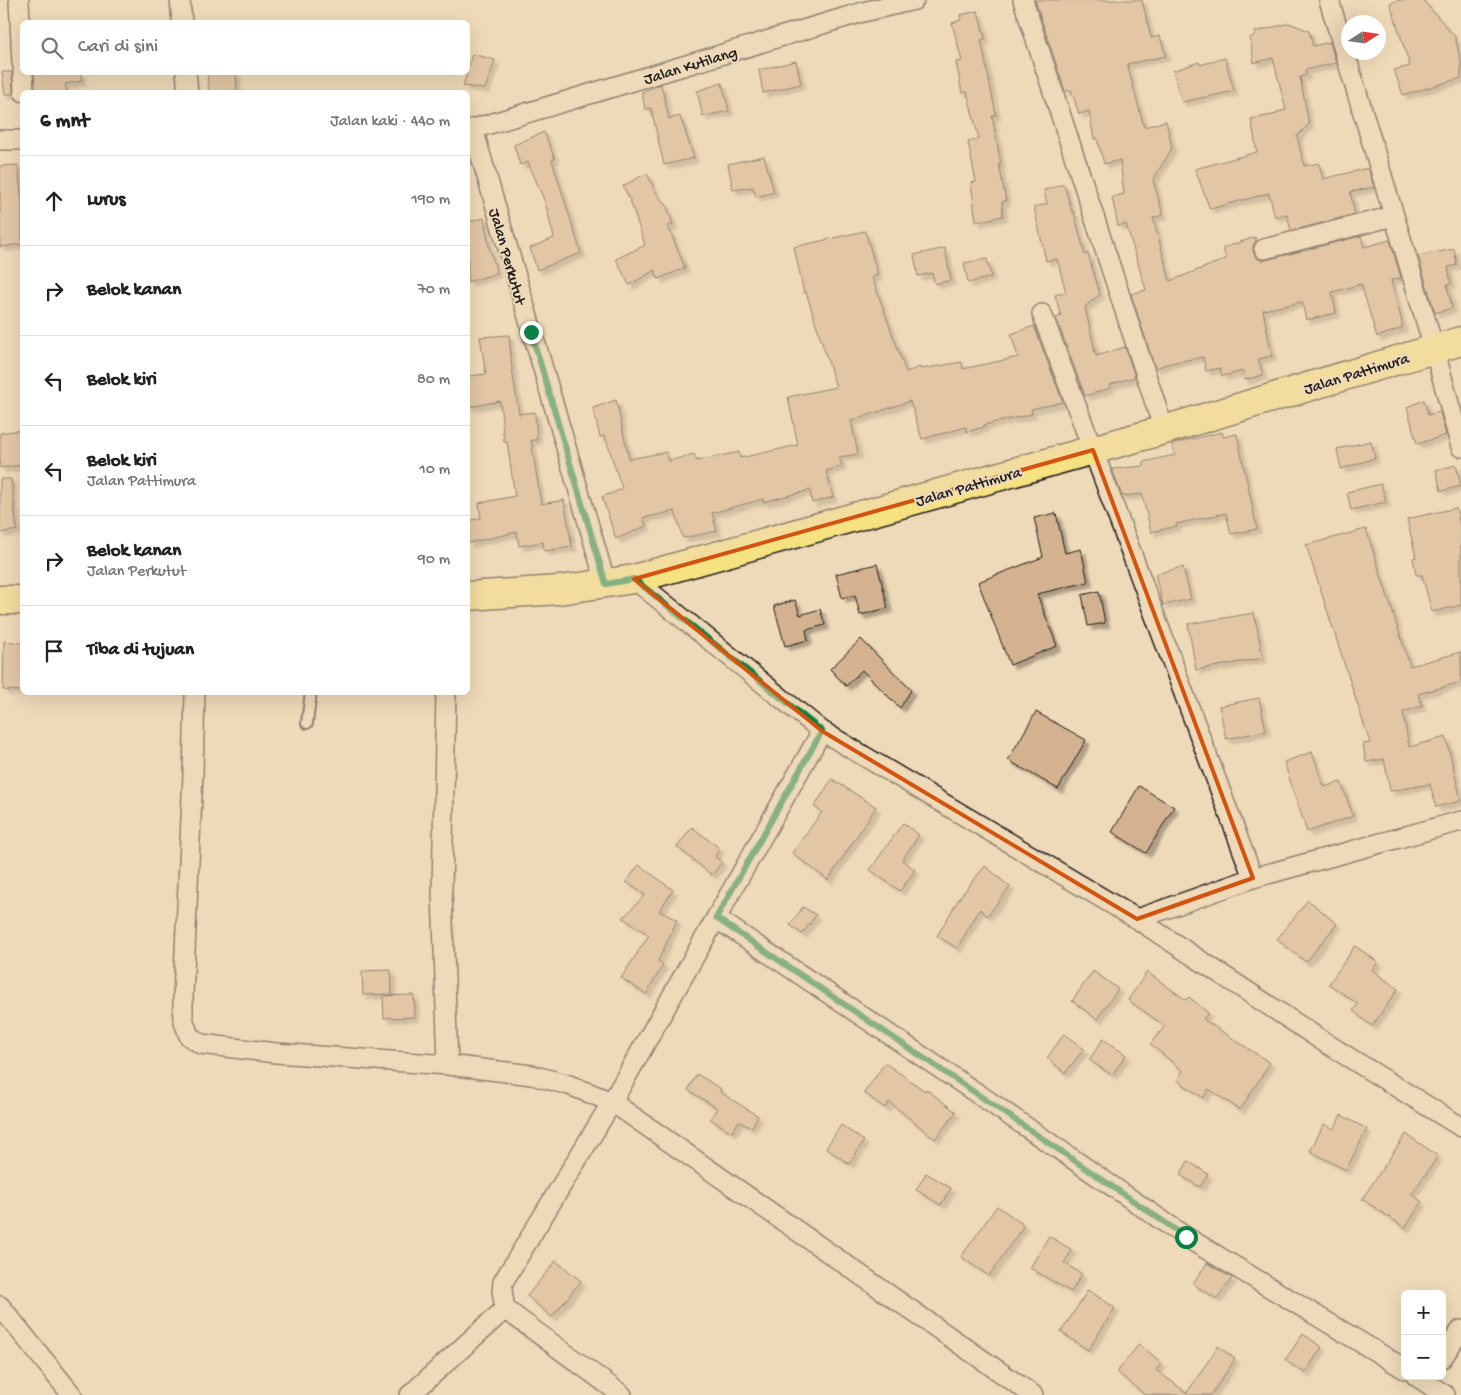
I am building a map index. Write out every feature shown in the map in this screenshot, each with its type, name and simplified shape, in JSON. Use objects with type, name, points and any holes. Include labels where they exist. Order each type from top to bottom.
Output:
[{"type":"main road","name":"Jalan Pattimura","points":[[470,596],[559,590],[634,579],[1164,430],[1461,341]]},
{"type":"main road","points":[[0,600],[20,600]]},
{"type":"street","points":[[19,0],[20,21]]},
{"type":"street","points":[[180,0],[182,20]]},
{"type":"street","name":"Jalan Kutilang","points":[[470,129],[854,14],[914,0]]},
{"type":"street","points":[[1023,0],[1164,430]]},
{"type":"street","points":[[1329,0],[1434,348],[1461,447]]},
{"type":"street","points":[[23,75],[24,90]]},
{"type":"street","points":[[186,75],[188,90]]},
{"type":"street","name":"Jalan Perkutut","points":[[470,129],[606,584]]},
{"type":"street","points":[[0,140],[20,140]]},
{"type":"street","points":[[1264,249],[1394,216]]},
{"type":"street","points":[[1042,314],[1253,878]]},
{"type":"street","points":[[634,579],[822,731],[1137,919],[1329,1045],[1461,1127]]},
{"type":"street","points":[[195,695],[193,784],[183,995],[183,1019],[189,1036],[201,1044],[276,1053],[448,1064],[532,1075],[612,1102],[1033,1395]]},
{"type":"street","points":[[446,695],[442,892],[448,1064]]},
{"type":"street","points":[[622,1395],[505,1309],[502,1291],[503,1282],[612,1102],[822,731]]},
{"type":"street","points":[[1137,919],[1253,878],[1461,821]]},
{"type":"street","points":[[716,918],[1186,1237],[1401,1367]]},
{"type":"street","points":[[0,1306],[72,1395]]},
{"type":"street","points":[[410,1395],[505,1309]]},
{"type":"street","points":[[1446,1352],[1461,1330]]},
{"type":"street","points":[[1423,1382],[1446,1395]]},
{"type":"lane","points":[[307,723],[311,695]]},
{"type":"highlighted area","points":[[1093,450],[1253,878],[1137,919],[822,731],[634,579]]},
{"type":"building","points":[[1035,0],[1142,0],[1151,38],[1160,36],[1166,56],[1127,64],[1144,127],[1166,121],[1172,148],[1153,180],[1163,215],[1153,218],[1170,281],[1226,259],[1223,248],[1255,237],[1256,241],[1253,246],[1253,252],[1262,261],[1361,236],[1364,247],[1390,240],[1401,278],[1391,280],[1402,328],[1377,337],[1361,284],[1332,292],[1336,313],[1306,320],[1302,302],[1263,310],[1272,356],[1258,359],[1263,375],[1244,380],[1243,371],[1222,376],[1220,368],[1206,371],[1203,357],[1170,363],[1155,368],[1131,294],[1146,290],[1126,224],[1118,226],[1112,197],[1124,194],[1120,160],[1104,164],[1097,138],[1094,139],[1089,111],[1079,114],[1071,90],[1065,91]]},
{"type":"building","points":[[1399,0],[1423,0],[1455,37],[1461,62],[1461,78],[1403,95],[1394,70],[1410,66],[1390,3]]},
{"type":"building","points":[[978,11],[985,39],[981,40],[996,115],[992,116],[1006,201],[1002,202],[1003,216],[976,222],[971,183],[976,182],[968,142],[979,139],[967,92],[962,93],[956,62],[962,61],[952,23],[961,20],[960,15]]},
{"type":"building","points":[[1289,23],[1309,31],[1313,46],[1330,42],[1336,63],[1305,70],[1306,75],[1300,77],[1309,124],[1297,136],[1304,166],[1319,163],[1323,179],[1368,168],[1374,187],[1350,192],[1355,214],[1291,231],[1287,214],[1275,217],[1269,193],[1210,209],[1195,169],[1257,152],[1251,119],[1277,114],[1277,112],[1286,110],[1273,58],[1254,63],[1250,38],[1255,35],[1255,32]]},
{"type":"building","points":[[472,54],[495,60],[485,89],[463,86],[466,75],[470,75]]},
{"type":"building","points":[[1225,58],[1234,91],[1182,102],[1173,71],[1199,62],[1200,65]]},
{"type":"building","points":[[796,61],[801,84],[763,93],[759,70]]},
{"type":"building","points":[[2,72],[12,72],[13,93],[5,95]]},
{"type":"building","points":[[34,75],[81,75],[81,81],[65,84],[66,90],[35,89]]},
{"type":"building","points":[[207,75],[236,75],[237,90],[209,90]]},
{"type":"building","points":[[722,83],[729,111],[703,116],[697,91]]},
{"type":"building","points":[[661,84],[669,119],[680,116],[694,158],[664,165],[651,108],[645,109],[642,92]]},
{"type":"building","points":[[544,132],[555,159],[552,160],[581,253],[537,270],[530,248],[554,238],[545,202],[528,162],[520,165],[514,145]]},
{"type":"building","points":[[764,156],[774,192],[756,197],[753,187],[733,190],[728,164]]},
{"type":"building","points":[[18,165],[20,184],[20,244],[0,247],[0,166]]},
{"type":"building","points":[[647,173],[654,189],[664,204],[666,204],[673,225],[668,226],[685,268],[658,279],[655,270],[629,285],[616,259],[645,245],[630,200],[623,186]]},
{"type":"building","points":[[1064,184],[1072,212],[1074,212],[1085,255],[1088,254],[1100,294],[1085,307],[1096,356],[1125,347],[1135,377],[1109,385],[1110,388],[1085,396],[1056,318],[1061,316],[1055,295],[1066,292],[1057,259],[1046,261],[1034,207],[1047,204],[1044,190]]},
{"type":"building","points":[[484,218],[489,247],[497,273],[470,281],[470,222]]},
{"type":"building","points":[[865,231],[878,275],[872,277],[906,372],[920,367],[921,369],[962,362],[963,369],[1018,357],[1011,334],[1034,326],[1063,402],[1031,409],[1032,414],[984,425],[984,427],[967,432],[966,427],[922,439],[910,401],[851,421],[858,454],[839,457],[842,466],[826,471],[833,497],[812,503],[810,490],[763,502],[763,499],[712,513],[717,531],[683,538],[675,511],[643,518],[646,526],[616,539],[602,497],[622,489],[605,436],[600,437],[593,408],[616,400],[629,459],[666,452],[669,461],[694,454],[697,461],[739,452],[740,458],[798,445],[788,397],[836,387],[806,292],[804,293],[794,247]]},
{"type":"building","points":[[945,248],[951,280],[935,284],[932,273],[918,276],[914,255]]},
{"type":"building","points":[[1454,249],[1457,265],[1448,267],[1451,284],[1447,285],[1452,308],[1435,313],[1418,256]]},
{"type":"building","points":[[987,259],[991,277],[968,283],[964,263]]},
{"type":"building","points":[[509,335],[519,414],[535,412],[537,440],[531,440],[541,504],[564,500],[572,547],[544,551],[543,542],[519,546],[517,532],[470,543],[470,521],[481,518],[479,503],[515,496],[507,442],[504,442],[500,401],[470,407],[470,376],[486,374],[480,337]]},
{"type":"building","points":[[1424,400],[1428,415],[1440,412],[1446,435],[1417,444],[1407,407]]},
{"type":"building","points":[[20,430],[20,465],[0,468],[0,433]]},
{"type":"building","points":[[1222,432],[1223,437],[1237,434],[1257,529],[1231,534],[1226,513],[1176,524],[1177,526],[1151,532],[1142,494],[1122,496],[1112,469],[1144,466],[1143,462],[1175,455],[1172,444]]},
{"type":"building","points":[[1371,441],[1375,458],[1341,469],[1337,449]]},
{"type":"building","points":[[1456,465],[1461,486],[1441,491],[1436,470]]},
{"type":"building","points":[[0,479],[11,479],[17,530],[0,533]]},
{"type":"building","points":[[1381,484],[1386,502],[1351,510],[1347,492]]},
{"type":"building","points":[[1456,508],[1461,531],[1461,605],[1432,612],[1422,575],[1416,575],[1413,558],[1416,557],[1407,519]]},
{"type":"building","points":[[1056,513],[1065,553],[1081,549],[1088,582],[1037,594],[1057,646],[1010,665],[978,582],[1043,557],[1034,518]]},
{"type":"building","points":[[1366,529],[1410,666],[1461,652],[1461,682],[1418,694],[1422,706],[1403,712],[1409,747],[1446,737],[1461,801],[1436,807],[1430,784],[1390,791],[1384,759],[1366,762],[1363,744],[1370,743],[1306,545]]},
{"type":"building","points":[[877,564],[888,608],[860,615],[855,595],[842,598],[836,574]]},
{"type":"building","points":[[1183,567],[1191,599],[1163,605],[1155,574]]},
{"type":"building","points":[[1099,591],[1105,623],[1088,626],[1082,595]]},
{"type":"building","points":[[795,600],[800,615],[820,609],[825,625],[806,630],[808,640],[785,646],[774,606]]},
{"type":"building","points":[[1254,613],[1263,658],[1196,670],[1188,624]]},
{"type":"building","points":[[861,639],[911,690],[900,708],[862,670],[846,686],[830,669]]},
{"type":"building","points":[[4,641],[20,643],[20,691],[3,690]]},
{"type":"building","points":[[1259,698],[1266,731],[1226,739],[1219,706]]},
{"type":"building","points":[[1036,712],[1086,740],[1058,789],[1008,760]]},
{"type":"building","points":[[1312,752],[1324,787],[1341,782],[1353,816],[1307,832],[1284,762]]},
{"type":"building","points":[[832,779],[876,807],[828,880],[792,853],[822,812],[814,807]]},
{"type":"building","points":[[1139,786],[1174,807],[1146,853],[1112,832]]},
{"type":"building","points":[[903,823],[919,835],[902,860],[915,870],[900,891],[870,870]]},
{"type":"building","points":[[692,827],[719,848],[715,857],[722,862],[712,875],[677,847]]},
{"type":"building","points":[[639,865],[673,890],[659,911],[677,920],[658,961],[663,965],[646,994],[621,978],[649,935],[623,918],[645,895],[626,882]]},
{"type":"building","points":[[985,866],[1010,887],[987,916],[980,909],[957,948],[937,936],[960,897]]},
{"type":"building","points":[[1308,900],[1337,924],[1306,962],[1277,939]]},
{"type":"building","points":[[803,907],[816,915],[802,934],[790,925]]},
{"type":"building","points":[[1355,946],[1378,962],[1372,970],[1398,989],[1372,1026],[1353,1011],[1358,1004],[1329,984]]},
{"type":"building","points":[[391,970],[392,994],[363,995],[362,971]]},
{"type":"building","points":[[1093,971],[1118,989],[1097,1019],[1072,1001]]},
{"type":"building","points":[[1147,972],[1186,1000],[1189,997],[1208,1013],[1203,1019],[1270,1063],[1240,1110],[1209,1089],[1203,1098],[1177,1080],[1183,1071],[1150,1044],[1165,1026],[1128,1000]]},
{"type":"building","points":[[414,995],[415,1017],[384,1018],[383,996]]},
{"type":"building","points":[[1064,1034],[1084,1049],[1065,1073],[1047,1058]]},
{"type":"building","points":[[1103,1039],[1126,1055],[1112,1075],[1089,1060]]},
{"type":"building","points":[[885,1063],[925,1091],[926,1089],[956,1112],[935,1139],[889,1102],[885,1108],[864,1093]]},
{"type":"building","points":[[697,1074],[721,1089],[720,1092],[758,1116],[751,1128],[739,1121],[732,1132],[710,1119],[717,1108],[688,1090]]},
{"type":"building","points":[[1341,1115],[1367,1129],[1346,1170],[1310,1151],[1324,1124],[1334,1129]]},
{"type":"building","points":[[841,1125],[864,1141],[849,1164],[826,1148]]},
{"type":"building","points":[[1406,1134],[1438,1156],[1412,1194],[1422,1202],[1405,1228],[1362,1199]]},
{"type":"building","points":[[1188,1161],[1208,1174],[1200,1187],[1180,1175]]},
{"type":"building","points":[[926,1173],[951,1188],[941,1205],[916,1190]]},
{"type":"building","points":[[997,1206],[1024,1225],[989,1276],[961,1257]]},
{"type":"building","points":[[1049,1236],[1072,1250],[1064,1263],[1082,1274],[1071,1292],[1030,1268]]},
{"type":"building","points":[[556,1261],[581,1281],[552,1317],[527,1296]]},
{"type":"building","points":[[1207,1263],[1232,1278],[1217,1299],[1193,1284]]},
{"type":"building","points":[[1088,1290],[1115,1308],[1088,1350],[1061,1332]]},
{"type":"building","points":[[1303,1334],[1322,1347],[1305,1373],[1285,1360]]},
{"type":"building","points":[[1139,1344],[1162,1363],[1156,1370],[1187,1393],[1218,1346],[1235,1359],[1211,1395],[1145,1395],[1117,1372]]},
{"type":"route","points":[[531,332],[606,584],[634,579],[822,731],[716,918],[1186,1237]]}]
